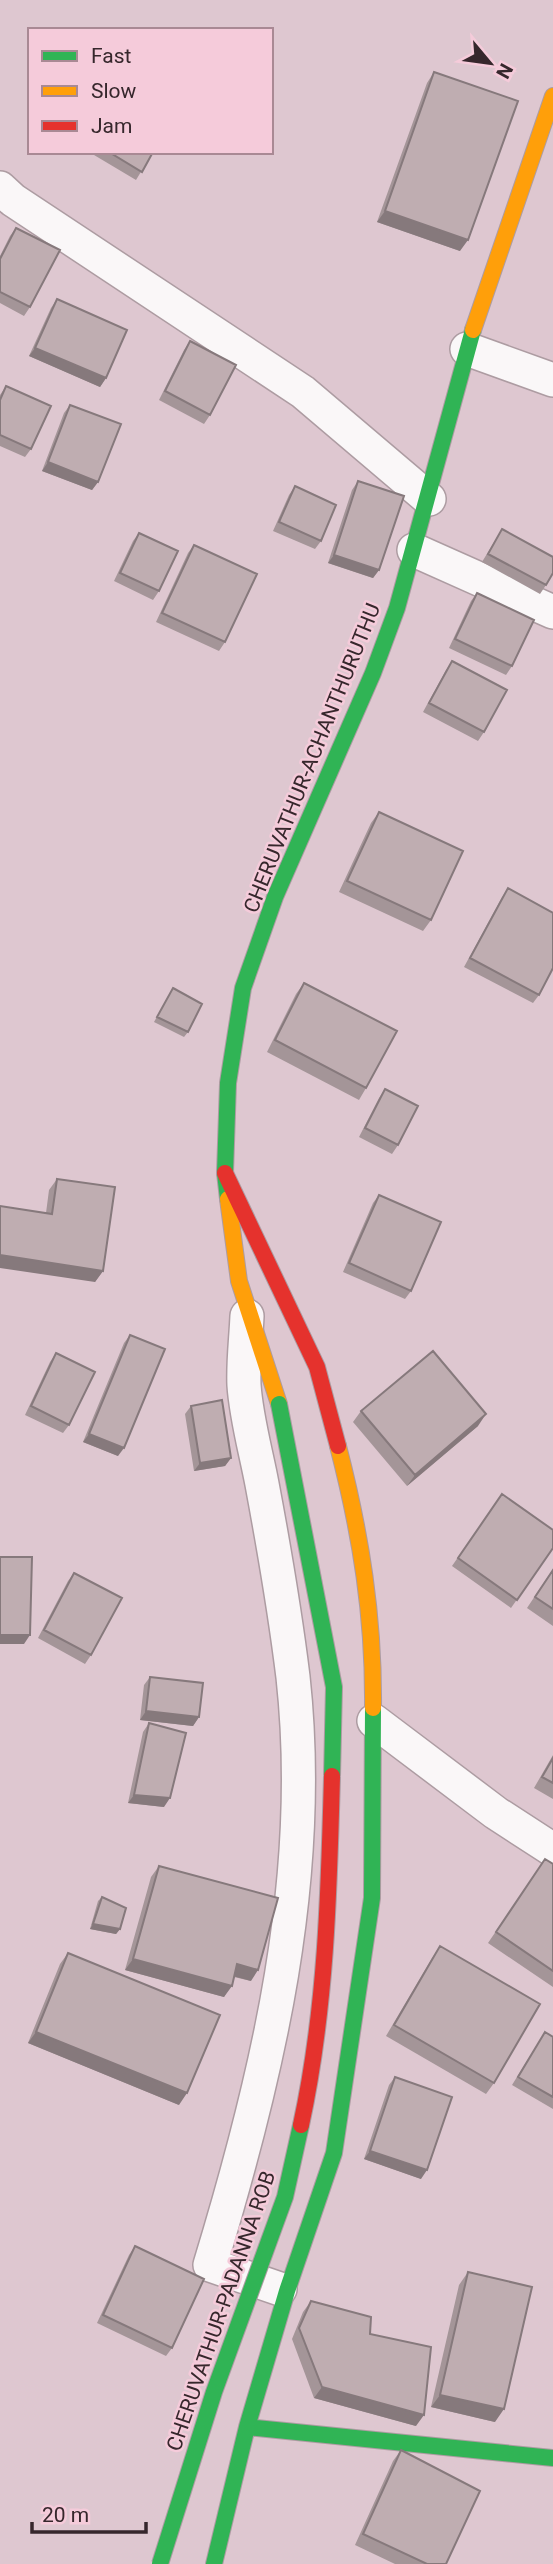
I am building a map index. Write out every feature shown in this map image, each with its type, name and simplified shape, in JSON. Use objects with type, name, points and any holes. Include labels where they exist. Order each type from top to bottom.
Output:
[{"type":"main road","name":"CHERUVATHUR-ACHANTHURUTHU","points":[[279,1404],[239,1281],[225,1173],[228,1083],[243,988],[280,885],[373,673],[429,499],[467,349],[553,96]]},
{"type":"main road","points":[[214,2564],[247,2427],[336,2140],[372,1898],[374,1721],[374,1643],[356,1517],[317,1367],[225,1173]]},
{"type":"main road","name":"CHERUVATHUR-PADANNA ROB","points":[[160,2564],[214,2392],[285,2197],[315,2061],[329,1906],[334,1687],[279,1404]]},
{"type":"main road","points":[[247,2427],[553,2458]]},
{"type":"street","points":[[0,188],[13,200],[303,392],[429,499]]},
{"type":"street","points":[[467,349],[553,380]]},
{"type":"street","points":[[414,550],[553,612]]},
{"type":"street","points":[[247,1307],[244,1386],[273,1541],[293,1679],[299,1822],[292,1917],[270,2034],[244,2154],[210,2265],[287,2291]]},
{"type":"street","points":[[374,1721],[496,1813],[553,1850]]},
{"type":"building","points":[[434,72],[518,101],[468,240],[385,211]]},
{"type":"building","points":[[112,154],[152,154],[142,172]]},
{"type":"building","points":[[16,228],[60,250],[30,307],[0,292],[0,259]]},
{"type":"building","points":[[57,299],[127,330],[106,378],[35,348]]},
{"type":"building","points":[[190,341],[236,365],[210,415],[165,391]]},
{"type":"building","points":[[6,386],[51,406],[31,449],[0,435],[0,400]]},
{"type":"building","points":[[70,405],[121,424],[98,482],[48,462]]},
{"type":"building","points":[[358,481],[404,496],[379,570],[334,555]]},
{"type":"building","points":[[295,486],[336,505],[321,541],[279,522]]},
{"type":"building","points":[[502,529],[553,557],[553,573],[546,585],[488,554]]},
{"type":"building","points":[[139,533],[178,551],[159,591],[120,573]]},
{"type":"building","points":[[194,545],[257,574],[225,642],[162,613]]},
{"type":"building","points":[[477,593],[534,620],[512,666],[455,639]]},
{"type":"building","points":[[452,661],[507,690],[484,732],[429,703]]},
{"type":"building","points":[[379,812],[463,851],[431,920],[347,881]]},
{"type":"building","points":[[508,888],[553,913],[553,968],[539,995],[470,958]]},
{"type":"building","points":[[304,983],[397,1031],[366,1088],[275,1040]]},
{"type":"building","points":[[173,988],[202,1004],[188,1032],[157,1017]]},
{"type":"building","points":[[385,1089],[418,1106],[398,1145],[365,1128]]},
{"type":"building","points":[[57,1179],[115,1187],[103,1271],[0,1255],[0,1206],[52,1214]]},
{"type":"building","points":[[379,1195],[441,1222],[411,1291],[349,1263]]},
{"type":"building","points":[[130,1335],[165,1349],[124,1448],[89,1434]]},
{"type":"building","points":[[433,1351],[486,1414],[415,1475],[361,1411]]},
{"type":"building","points":[[56,1353],[95,1372],[69,1425],[31,1406]]},
{"type":"building","points":[[222,1400],[231,1458],[200,1463],[191,1406]]},
{"type":"building","points":[[502,1494],[553,1530],[553,1548],[517,1600],[458,1558]]},
{"type":"building","points":[[0,1557],[32,1557],[30,1635],[0,1635]]},
{"type":"building","points":[[553,1570],[553,1609],[535,1597]]},
{"type":"building","points":[[74,1573],[122,1598],[91,1655],[44,1630]]},
{"type":"building","points":[[150,1677],[203,1683],[199,1717],[146,1711]]},
{"type":"building","points":[[149,1723],[186,1733],[170,1798],[134,1795]]},
{"type":"building","points":[[553,1758],[553,1783],[542,1777]]},
{"type":"building","points":[[545,1859],[553,1864],[553,1971],[496,1932]]},
{"type":"building","points":[[159,1866],[278,1898],[258,1970],[237,1964],[232,1986],[133,1959]]},
{"type":"building","points":[[102,1897],[126,1908],[120,1929],[93,1924]]},
{"type":"building","points":[[440,1946],[540,2004],[494,2083],[394,2025]]},
{"type":"building","points":[[68,1953],[220,2015],[187,2093],[36,2032]]},
{"type":"building","points":[[545,2032],[553,2037],[553,2097],[518,2077]]},
{"type":"building","points":[[395,2077],[452,2097],[427,2170],[370,2151]]},
{"type":"building","points":[[135,2246],[204,2279],[172,2348],[103,2315]]},
{"type":"building","points":[[468,2272],[532,2287],[504,2409],[440,2395]]},
{"type":"building","points":[[311,2301],[371,2317],[370,2334],[431,2347],[424,2415],[322,2387],[299,2328]]},
{"type":"building","points":[[401,2450],[480,2491],[446,2564],[427,2564],[363,2534]]},
{"type":"traffic: fast","points":[[228,1199],[225,1173],[228,1083],[243,988],[275,897],[373,673],[397,608],[473,330]]},
{"type":"traffic: fast","points":[[279,1404],[334,1687],[332,1776]]},
{"type":"traffic: fast","points":[[214,2564],[247,2427],[287,2291],[334,2153],[372,1898],[373,1708]]},
{"type":"traffic: fast","points":[[160,2564],[214,2392],[285,2197],[301,2125]]},
{"type":"traffic: fast","points":[[247,2427],[553,2458]]},
{"type":"traffic: slow","points":[[473,330],[553,96]]},
{"type":"traffic: slow","points":[[228,1199],[239,1281],[279,1404]]},
{"type":"traffic: slow","points":[[338,1446],[364,1576],[371,1641],[373,1708]]},
{"type":"traffic: jam","points":[[225,1173],[317,1367],[338,1446]]},
{"type":"traffic: jam","points":[[301,2125],[321,1995],[332,1776]]}]
